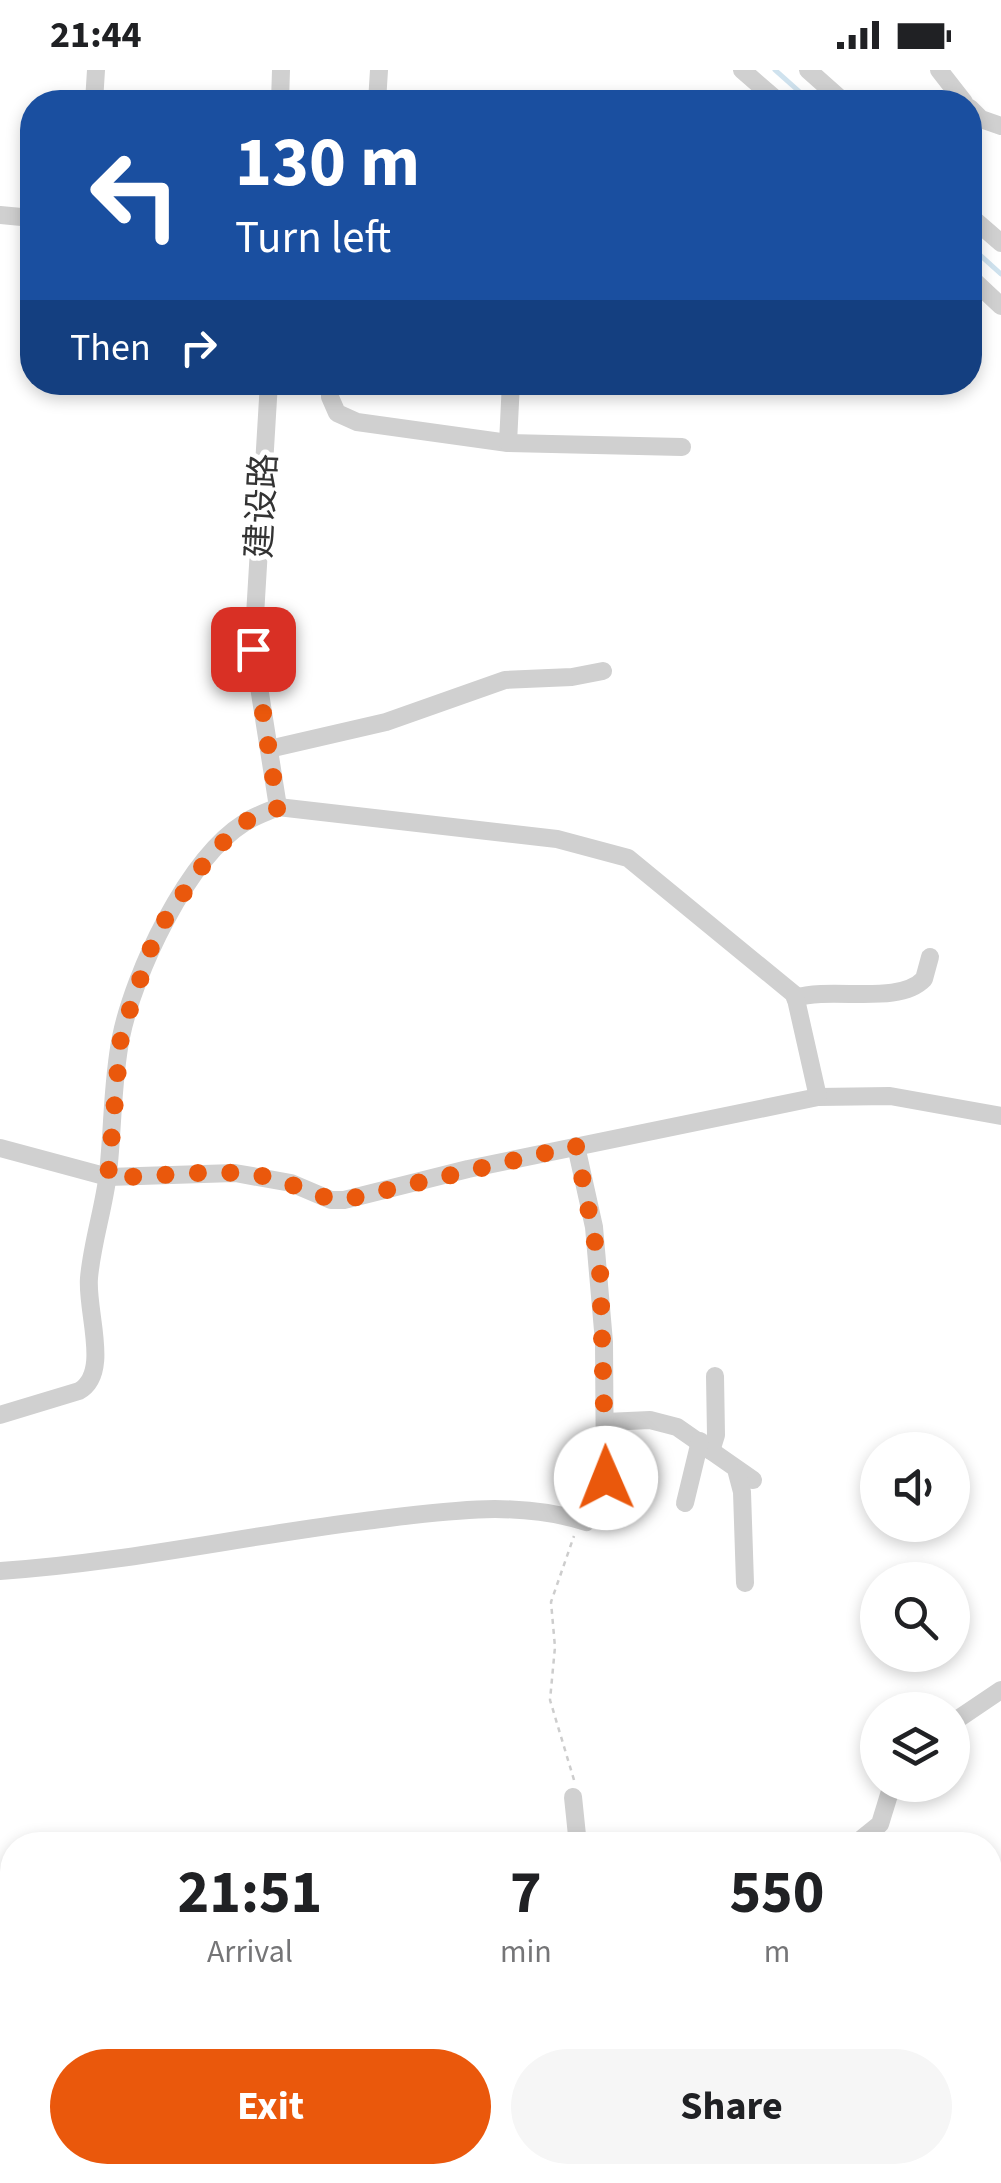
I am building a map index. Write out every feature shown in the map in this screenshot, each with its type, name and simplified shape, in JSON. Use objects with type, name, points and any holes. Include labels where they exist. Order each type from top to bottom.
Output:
[{"type":"street","points":[[742,70],[765,90]]},
{"type":"street","points":[[808,70],[830,90]]},
{"type":"street","points":[[939,70],[955,90]]},
{"type":"street","points":[[982,227],[1001,244]]},
{"type":"street","points":[[982,288],[1001,306]]},
{"type":"street","name":"建设路","points":[[267,395],[253,649],[278,808]]},
{"type":"street","points":[[331,395],[331,404],[344,418],[508,443],[682,447]]},
{"type":"street","points":[[508,443],[510,395]]},
{"type":"street","points":[[269,749],[386,722],[505,680],[572,678],[603,671]]},
{"type":"street","points":[[0,1415],[79,1392],[88,1386],[98,1369],[88,1289],[108,1177],[121,1036],[156,933],[208,858],[242,823],[278,808],[556,839],[628,858],[795,998],[818,1097]]},
{"type":"street","points":[[795,998],[820,992],[902,992],[924,979],[930,957]]},
{"type":"street","points":[[0,1148],[108,1177],[236,1173],[291,1183],[331,1200],[344,1200],[576,1146],[818,1097],[890,1096],[1001,1116]]},
{"type":"street","points":[[0,1571],[81,1564],[421,1514],[540,1511],[586,1522],[605,1493],[606,1422],[600,1268],[576,1146]]},
{"type":"street","points":[[685,1503],[706,1446],[716,1435],[716,1376]]},
{"type":"street","points":[[606,1422],[666,1423],[706,1446],[745,1477],[745,1582]]},
{"type":"street","points":[[970,1712],[1001,1690]]},
{"type":"street","points":[[574,1796],[577,1832]]},
{"type":"street","points":[[870,1832],[880,1824],[887,1802]]},
{"type":"path","points":[[574,1796],[572,1767],[550,1700],[555,1648],[551,1602],[566,1554],[577,1530],[586,1522]]},
{"type":"waterway","points":[[775,70],[798,90]]},
{"type":"waterway","points":[[982,257],[1001,274]]},
{"type":"route","points":[[253,649],[278,808],[242,823],[208,858],[156,933],[121,1036],[108,1177],[236,1173],[291,1183],[331,1200],[344,1200],[391,1191],[468,1168],[576,1146],[600,1268],[606,1478]]}]
